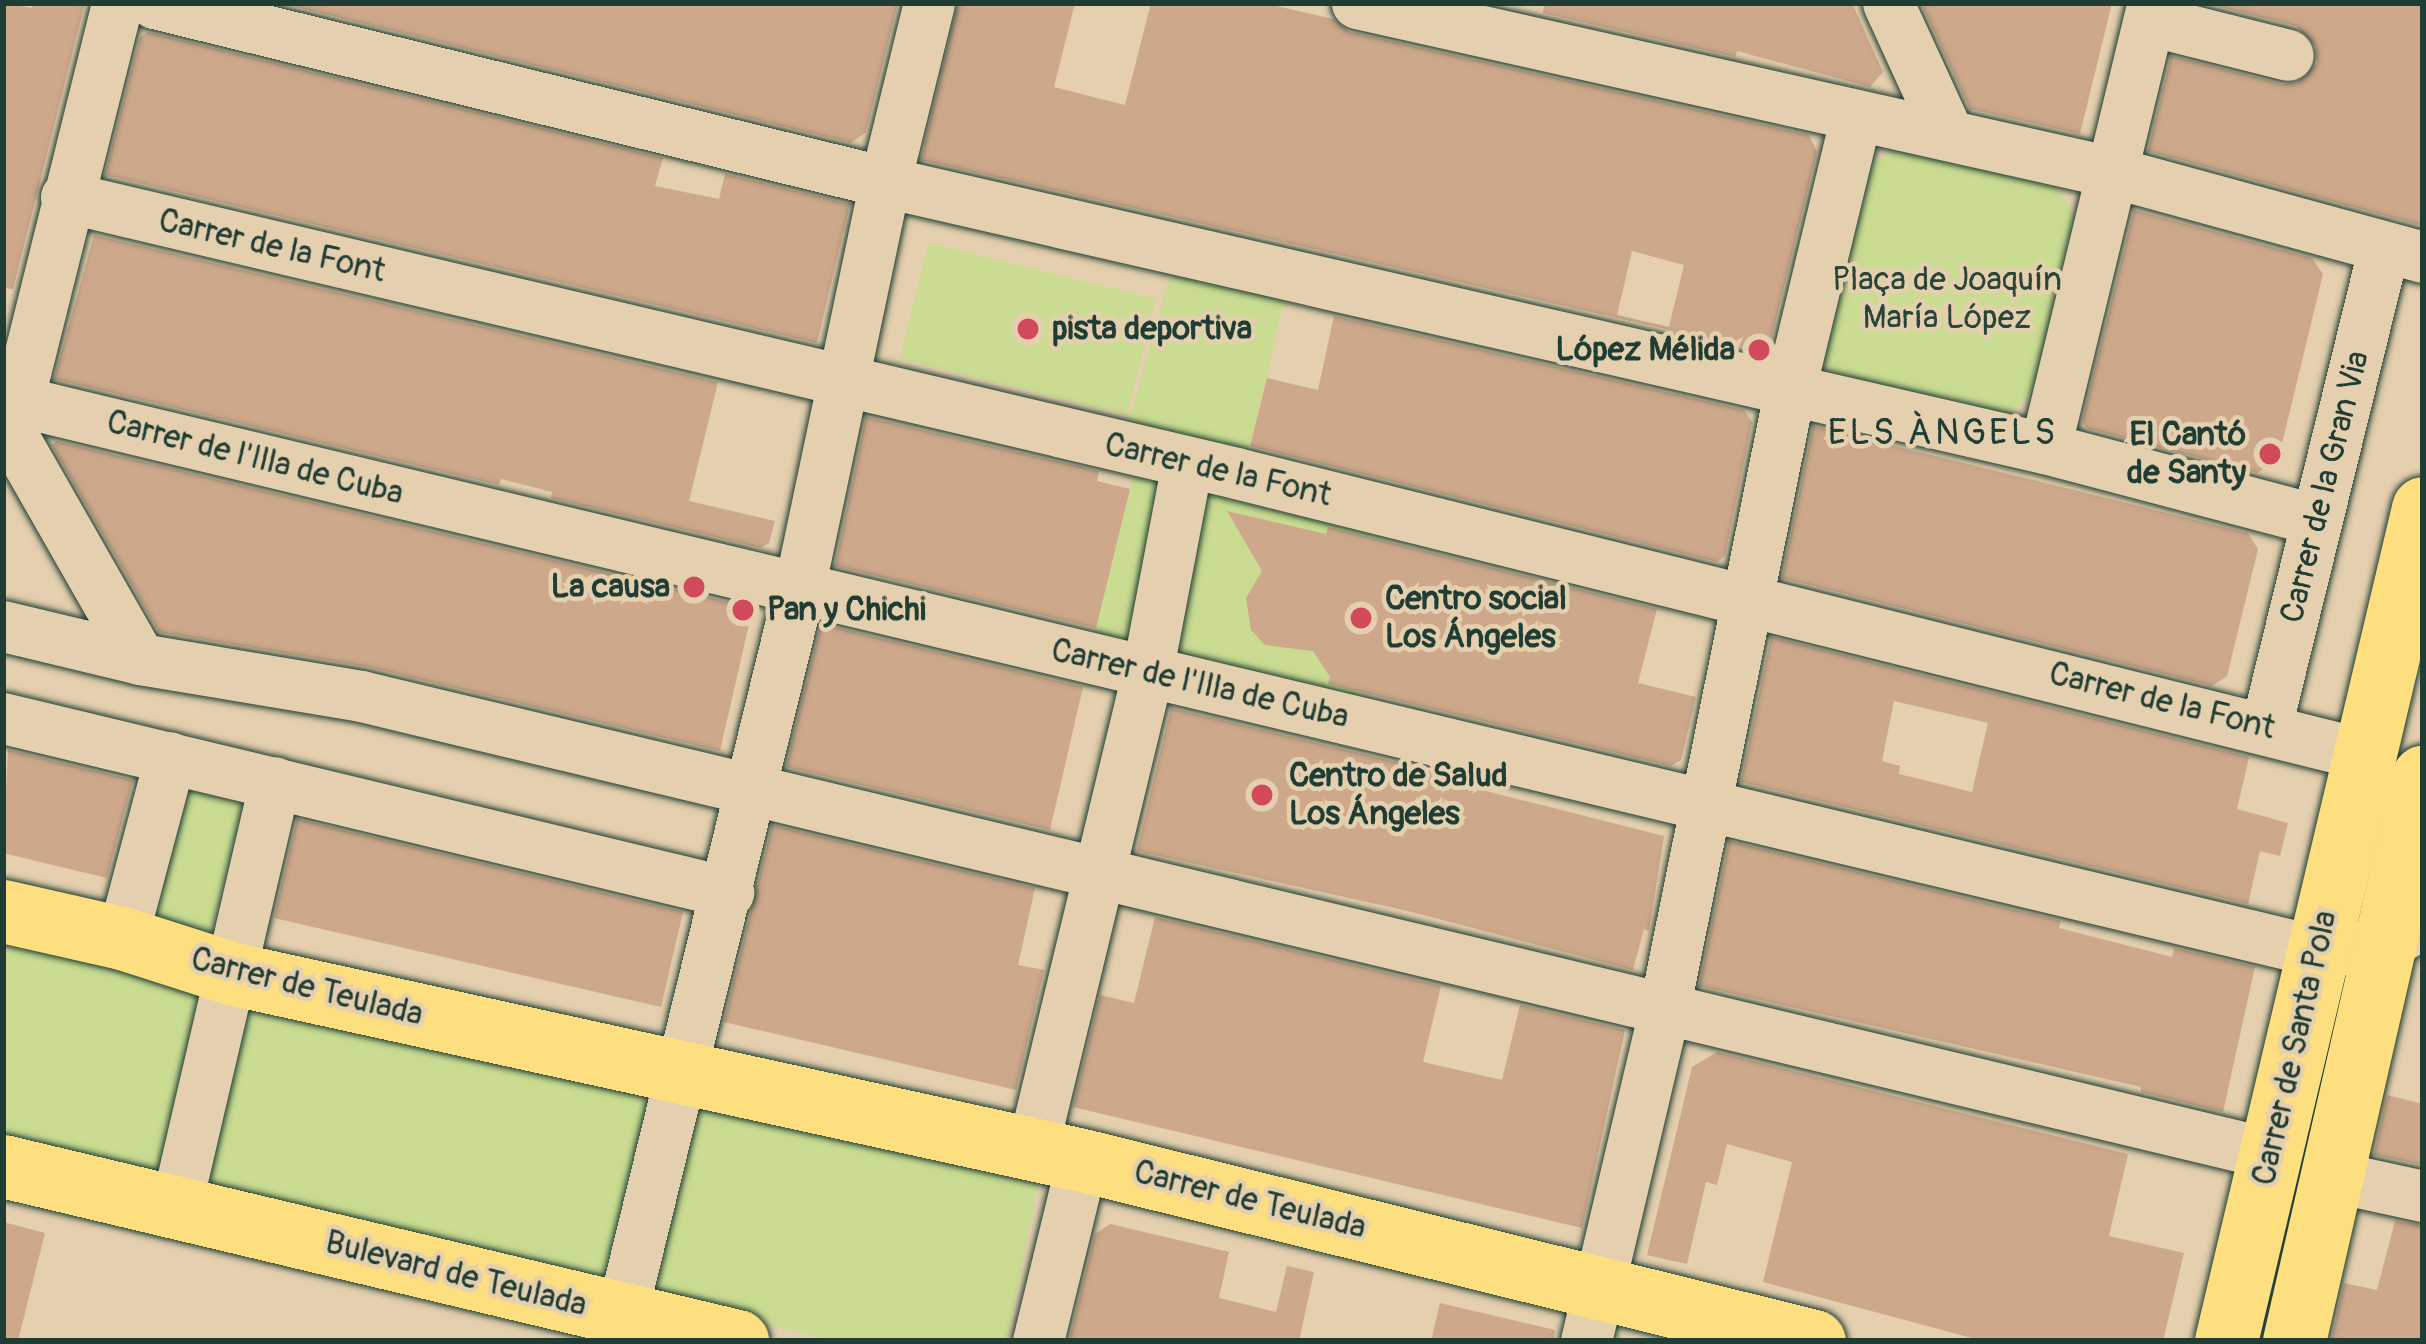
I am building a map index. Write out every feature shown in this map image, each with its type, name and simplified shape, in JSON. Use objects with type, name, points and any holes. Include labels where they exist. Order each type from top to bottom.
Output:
[{"type":"main road","points":[[2366,755],[2423,508]]},
{"type":"main road","name":"Carrer de Santa Pola","points":[[2227,1341],[2366,755]]},
{"type":"main road","points":[[2403,934],[2423,777]]},
{"type":"main road","name":"Carrer de Teulada","points":[[3,911],[122,938],[234,974],[1057,1155],[1594,1313],[1814,1341]]},
{"type":"main road","name":"Carrer de Santa Pola","points":[[2294,1341],[2331,1176],[2403,934]]},
{"type":"main road","name":"Bulevard de Teulada","points":[[3,1166],[176,1205],[618,1327],[737,1341]]},
{"type":"street","points":[[117,3],[8,420],[140,658]]},
{"type":"street","points":[[154,3],[885,182],[1789,393],[2045,448],[2317,520]]},
{"type":"street","points":[[618,1327],[800,589],[885,182],[929,3]]},
{"type":"street","points":[[1358,3],[2112,172],[2403,252]]},
{"type":"street","points":[[1888,3],[1948,134]]},
{"type":"street","points":[[2045,448],[2151,11],[2288,55]]},
{"type":"street","points":[[1594,1313],[1664,1010],[1789,393],[1856,117]]},
{"type":"street","name":"Carrer de la Font","points":[[66,197],[1749,599],[2366,755]]},
{"type":"street","name":"Carrer de la Gran Via","points":[[2266,727],[2317,520],[2403,252]]},
{"type":"street","name":"Carrer de l'Illa de Cuba","points":[[8,420],[800,589],[2316,951],[2403,934]]},
{"type":"street","points":[[1038,1341],[1057,1155],[1096,872],[1147,673],[1187,463]]},
{"type":"street","points":[[3,626],[140,658],[362,696],[2272,1154]]},
{"type":"street","points":[[3,718],[728,892]]},
{"type":"street","points":[[122,938],[170,757]]},
{"type":"street","points":[[176,1205],[234,974],[275,782]]},
{"type":"street","points":[[2331,1176],[2423,1196]]},
{"type":"green space","name":"Plaça de Joaquín María López","points":[[1905,145],[2054,184],[2075,216],[2032,393],[2002,422],[1840,386],[1824,363],[1873,163]]},
{"type":"green space","name":"pista deportiva","points":[[929,243],[1156,299],[1127,415],[900,359]]},
{"type":"green space","points":[[1171,271],[1285,297],[1245,467],[1124,439]]},
{"type":"green space","points":[[1133,476],[1388,537],[1352,716],[1090,651]]},
{"type":"green space","points":[[185,780],[245,803],[209,937],[148,920]]},
{"type":"green space","points":[[15,945],[193,981],[210,997],[172,1163],[146,1176],[3,1143],[3,957]]},
{"type":"green space","points":[[259,1005],[642,1090],[653,1116],[617,1263],[604,1277],[212,1193],[201,1171],[237,1020]]},
{"type":"green space","points":[[708,1105],[1038,1184],[1007,1341],[837,1341],[656,1298],[645,1282],[679,1123]]},
{"type":"building","points":[[3,3],[32,8],[33,3],[85,3],[13,289],[3,288]]},
{"type":"building","points":[[280,3],[898,3],[866,132],[851,143]]},
{"type":"building","points":[[958,3],[1075,3],[1054,87],[1125,105],[1151,3],[1264,3],[1333,19],[1350,32],[1809,135],[1817,152],[1768,352],[921,160]],"holes":[[[1632,251],[1684,265],[1669,327],[1617,315]]]},
{"type":"building","points":[[1544,3],[1852,3],[1883,72],[1870,87],[1737,51],[1735,57],[1543,13]]},
{"type":"building","points":[[1921,3],[2112,3],[2080,134],[1970,109]]},
{"type":"building","points":[[2204,3],[2423,3],[2423,226],[2148,151],[2171,56],[2282,84],[2297,83],[2317,63],[2316,46],[2296,26]]},
{"type":"building","points":[[148,32],[663,158],[655,186],[719,199],[725,174],[850,204],[817,343],[105,175],[140,37]]},
{"type":"building","points":[[2134,210],[2312,258],[2323,274],[2278,460],[2257,473],[2086,428],[2082,422]]},
{"type":"building","points":[[94,235],[718,382],[689,501],[775,521],[769,543],[761,548],[551,498],[552,492],[501,479],[499,485],[54,379]]},
{"type":"building","points":[[1334,316],[1744,410],[1752,422],[1725,556],[1717,562],[1250,446],[1267,378],[1318,390]]},
{"type":"building","points":[[866,417],[1099,471],[1097,481],[1130,489],[1096,628],[835,566]]},
{"type":"building","points":[[1813,426],[2248,533],[2258,549],[2227,676],[2212,686],[1782,578]]},
{"type":"building","points":[[56,441],[740,605],[750,620],[720,751],[368,667],[159,632],[52,445]]},
{"type":"building","points":[[1227,511],[1326,534],[1328,527],[1657,609],[1638,683],[1696,697],[1681,760],[1671,766],[1328,684],[1330,677],[1313,651],[1265,645],[1251,630],[1246,598],[1262,571]]},
{"type":"building","points":[[821,624],[1083,687],[1050,830],[786,767]]},
{"type":"building","points":[[1771,637],[2249,757],[2237,809],[2288,823],[2280,856],[2260,851],[2248,904],[1741,782]],"holes":[[[1894,701],[1988,723],[1972,792],[1899,774],[1900,766],[1882,761]]]},
{"type":"building","points":[[1171,708],[1480,782],[1478,789],[1664,836],[1649,931],[1644,929],[1633,970],[1412,912],[1137,851]]},
{"type":"building","points":[[8,750],[133,780],[107,878],[3,853]]},
{"type":"building","points":[[297,819],[683,912],[661,1007],[274,918]]},
{"type":"building","points":[[772,825],[1035,888],[1018,965],[1044,970],[1016,1090],[724,1022]]},
{"type":"building","points":[[1729,841],[2061,921],[2059,928],[2172,957],[2174,948],[2255,967],[2223,1112],[2141,1092],[2141,1087],[1699,986]]},
{"type":"building","points":[[1155,917],[1441,986],[1423,1062],[1502,1080],[1520,1005],[1625,1030],[1582,1228],[1073,1107],[1100,995],[1134,1003]]},
{"type":"building","points":[[1717,1052],[2128,1154],[2109,1236],[2184,1253],[2163,1341],[1983,1341],[1763,1282],[1792,1162],[1727,1144],[1717,1185],[1706,1182],[1687,1264],[1647,1255],[1692,1067]]},
{"type":"building","points":[[2387,1095],[2423,1104],[2423,1165],[2374,1155]]},
{"type":"building","points":[[2395,1221],[2423,1225],[2423,1341],[2331,1341],[2344,1283],[2377,1290]]},
{"type":"building","points":[[3,1222],[45,1233],[18,1341],[3,1341]]},
{"type":"building","points":[[1110,1224],[1229,1252],[1219,1298],[1276,1312],[1287,1266],[1314,1272],[1299,1341],[1069,1341],[1095,1234]]},
{"type":"building","points":[[1440,1303],[1555,1330],[1554,1341],[1431,1341]]},
{"type":"place","name":"pista deportiva","points":[[1028,329]]},
{"type":"place","name":"López Mélida","points":[[1759,350]]},
{"type":"place","name":"El Cantó de Santy","points":[[2270,454]]},
{"type":"place","name":"La causa","points":[[694,587]]},
{"type":"place","name":"Pan y Chichi","points":[[743,610]]},
{"type":"place","name":"Centro social Los Ángeles","points":[[1361,618]]},
{"type":"place","name":"Centro de Salud Los Ángeles","points":[[1262,795]]},
{"type":"district","name":"ELS ÀNGELS","points":[[1943,433]]}]
